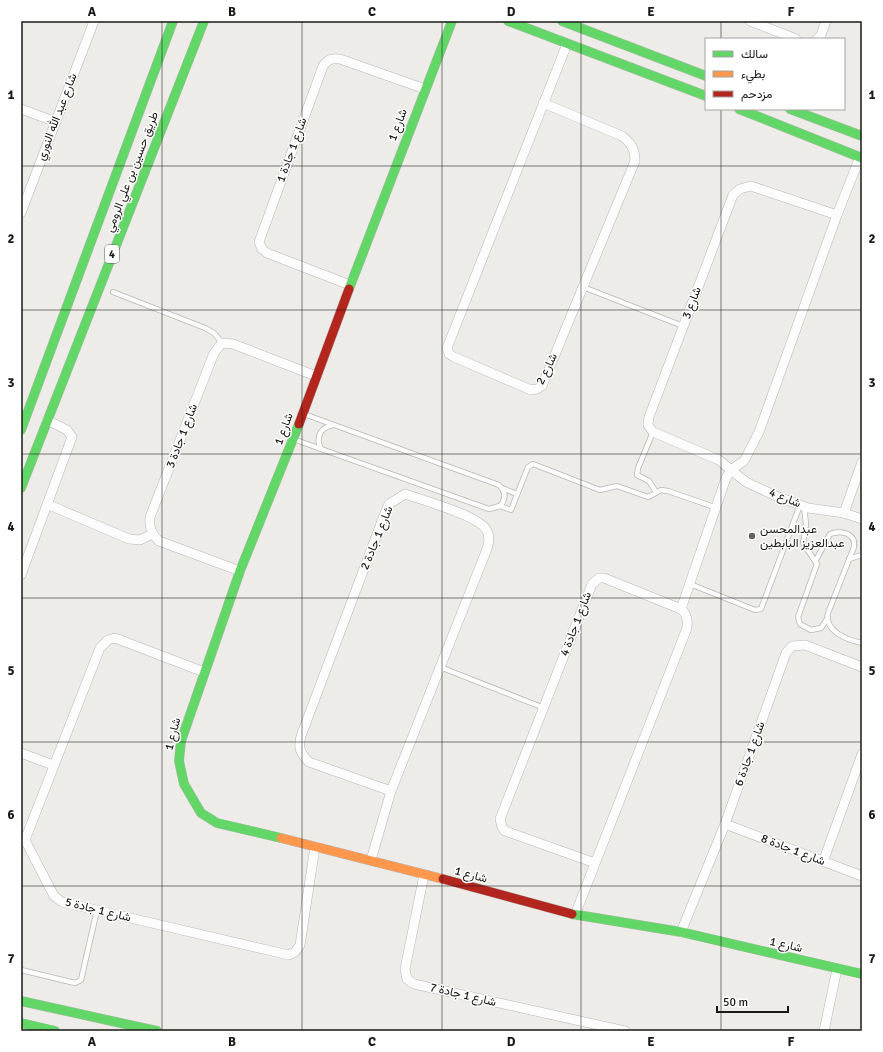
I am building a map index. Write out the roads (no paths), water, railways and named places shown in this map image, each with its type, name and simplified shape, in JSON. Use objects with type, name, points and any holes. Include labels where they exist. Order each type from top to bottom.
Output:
[{"type":"main road","name":"طريق حسين بن علي الرومي","points":[[21,430],[173,21]]},
{"type":"main road","name":"طريق حسين بن علي الرومي","points":[[21,488],[204,21]]},
{"type":"main road","name":"شارع 1","points":[[452,21],[350,285],[294,439],[240,571],[204,672],[181,741],[179,761],[184,784],[201,813],[217,823],[371,860],[575,915],[681,932],[862,974]]},
{"type":"main road","points":[[508,21],[705,96]]},
{"type":"main road","points":[[562,21],[705,76]]},
{"type":"main road","points":[[742,110],[818,139],[861,158]]},
{"type":"main road","points":[[793,110],[862,136]]},
{"type":"main road","points":[[794,130],[800,122],[799,112]]},
{"type":"main road","points":[[818,139],[817,129],[825,122]]},
{"type":"main road","points":[[36,994],[112,1021]]},
{"type":"main road","points":[[21,1001],[157,1031]]},
{"type":"main road","points":[[21,1023],[55,1031]]},
{"type":"street","name":"شارع عبد الله النوري","points":[[21,213],[94,21]]},
{"type":"street","points":[[750,21],[793,38]]},
{"type":"street","points":[[818,38],[821,35],[826,21]]},
{"type":"street","name":"شارع 2","points":[[543,103],[622,136],[630,142],[635,152],[635,161],[542,386],[531,390],[449,354],[446,348],[543,103],[567,44]]},
{"type":"street","name":"شارع 1 جادة 1","points":[[350,285],[267,253],[262,249],[259,242],[323,66],[328,60],[334,58],[340,59],[425,89]]},
{"type":"street","points":[[21,109],[56,122]]},
{"type":"street","points":[[575,915],[687,628],[686,616],[681,608],[717,508],[726,478],[732,469],[744,461],[758,432],[837,215],[861,158]]},
{"type":"street","name":"شارع 3","points":[[653,432],[648,425],[649,417],[733,195],[740,189],[751,186],[837,215]]},
{"type":"street","points":[[222,344],[233,344],[316,376]]},
{"type":"street","name":"شارع 1 جادة 3","points":[[152,534],[150,528],[150,517],[214,353],[222,344]]},
{"type":"street","points":[[21,575],[72,437],[67,430],[47,420]]},
{"type":"street","points":[[653,432],[719,460],[732,469]]},
{"type":"street","points":[[844,513],[862,462]]},
{"type":"street","name":"شارع 4","points":[[732,469],[746,482],[802,505],[844,513],[862,519]]},
{"type":"street","name":"شارع 1 جادة 2","points":[[371,860],[391,791],[487,549],[490,538],[487,530],[482,524],[452,510],[405,494],[389,504],[385,513],[301,736],[299,746],[302,755],[309,762],[391,791]]},
{"type":"street","points":[[47,504],[129,539],[140,540],[152,534],[163,543],[240,571]]},
{"type":"street","name":"شارع 1 جادة 4","points":[[595,863],[509,833],[505,831],[500,823],[500,818],[592,584],[595,580],[604,578],[681,608]]},
{"type":"street","name":"شارع 1 جادة 5","points":[[204,672],[115,638],[108,640],[100,648],[53,765],[25,840],[54,896],[62,902],[289,955],[295,952],[300,945],[315,847]]},
{"type":"street","name":"شارع 1 جادة 6","points":[[681,932],[725,824],[786,653],[792,646],[805,645],[862,667]]},
{"type":"street","points":[[21,753],[53,765]]},
{"type":"street","points":[[823,862],[862,754]]},
{"type":"street","name":"شارع 1 جادة 8","points":[[725,824],[862,876]]},
{"type":"street","name":"شارع 1 جادة 7","points":[[424,875],[405,969],[407,979],[414,984],[625,1031]]},
{"type":"street","points":[[824,1031],[837,969]]},
{"type":"lane","points":[[583,287],[683,326]]},
{"type":"lane","points":[[113,292],[205,328],[214,333],[222,344]]},
{"type":"lane","points":[[302,414],[499,485],[502,488],[517,494]]},
{"type":"lane","points":[[321,448],[318,440],[319,435],[324,428],[333,425]]},
{"type":"lane","points":[[653,432],[638,468],[637,475],[649,481],[656,492]]},
{"type":"lane","points":[[294,439],[489,509],[500,506],[510,510],[528,468],[533,464],[600,490],[615,486],[645,496],[661,490],[668,491],[717,508]]},
{"type":"lane","points":[[500,506],[504,500],[502,488]]},
{"type":"lane","points":[[802,505],[807,519],[803,543],[816,560]]},
{"type":"lane","points":[[690,584],[755,610],[761,609],[802,505]]},
{"type":"lane","points":[[827,620],[820,628],[811,630],[803,627],[798,617],[817,569],[816,560],[826,538],[830,534],[836,532],[849,535],[854,540],[854,548],[828,613],[827,620],[833,631],[862,643]]},
{"type":"lane","points":[[849,559],[862,555]]},
{"type":"lane","points":[[440,667],[544,708]]},
{"type":"lane","points":[[21,970],[75,983],[81,980],[97,910]]},
{"type":"place","name":"عبدالمحسن عبدالعزيز البابطين","points":[[752,536]]}]
